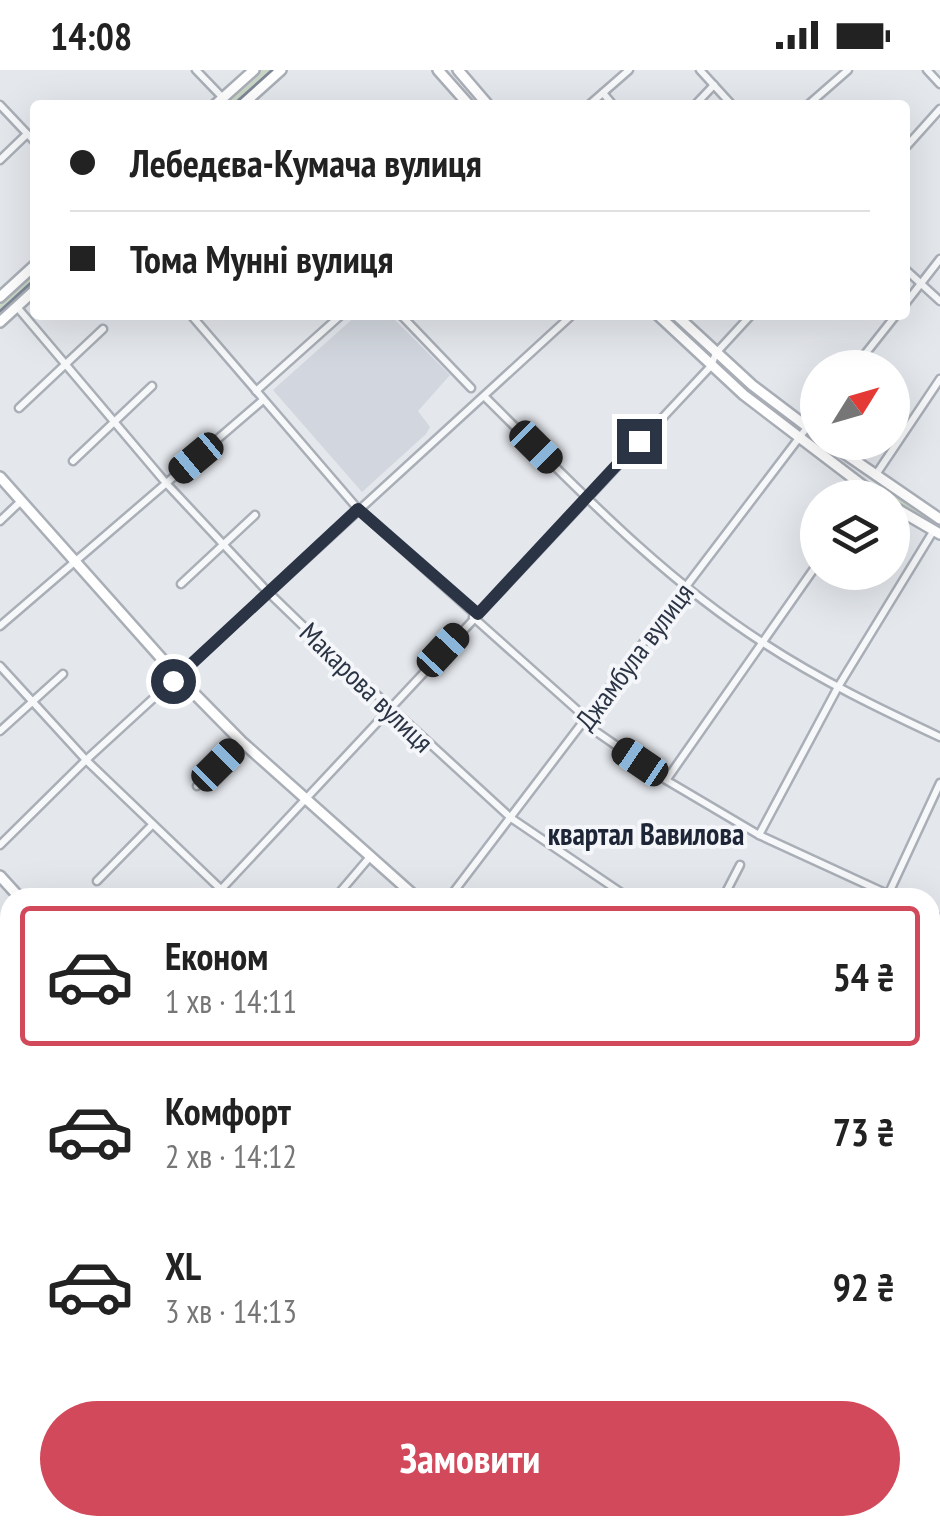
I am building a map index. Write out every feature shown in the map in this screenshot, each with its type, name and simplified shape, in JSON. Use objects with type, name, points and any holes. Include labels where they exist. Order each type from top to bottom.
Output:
[{"type":"street","points":[[196,70],[218,100]]},
{"type":"street","points":[[221,100],[254,70]]},
{"type":"street","points":[[248,100],[281,70]]},
{"type":"street","points":[[438,70],[465,100]]},
{"type":"street","points":[[458,70],[484,100]]},
{"type":"street","points":[[595,100],[630,70]]},
{"type":"street","points":[[700,70],[728,100]]},
{"type":"street","points":[[814,100],[848,70]]},
{"type":"street","points":[[927,70],[940,84]]},
{"type":"street","points":[[700,100],[714,85]]},
{"type":"street","points":[[603,93],[609,100]]},
{"type":"street","points":[[0,105],[30,137]]},
{"type":"street","points":[[910,142],[940,109]]},
{"type":"street","points":[[0,160],[27,134]]},
{"type":"street","points":[[910,298],[940,259]]},
{"type":"street","points":[[2,292],[30,270]]},
{"type":"street","points":[[910,273],[940,301]]},
{"type":"street","points":[[0,322],[30,294]]},
{"type":"street","name":"Макарова вулиця","points":[[17,306],[113,423],[270,594],[389,709],[511,818],[614,888]]},
{"type":"street","points":[[195,320],[358,509],[585,716],[588,726],[666,780],[759,836],[873,888]]},
{"type":"street","points":[[256,390],[335,320]]},
{"type":"street","points":[[406,320],[471,388]]},
{"type":"street","points":[[0,845],[86,760],[567,320]]},
{"type":"street","points":[[663,320],[711,366],[848,480]]},
{"type":"street","points":[[681,320],[800,421]]},
{"type":"street","points":[[221,888],[711,366],[716,353],[746,320]]},
{"type":"street","points":[[868,350],[892,320]]},
{"type":"street","points":[[18,408],[103,329]]},
{"type":"street","points":[[875,476],[940,379]]},
{"type":"street","points":[[73,461],[152,386]]},
{"type":"street","points":[[485,397],[586,497],[686,586],[764,644],[838,687],[940,737]]},
{"type":"street","points":[[0,626],[264,400]]},
{"type":"street","name":"Джамбула вулиця","points":[[458,888],[800,436]]},
{"type":"street","points":[[853,460],[940,518]]},
{"type":"street","points":[[0,477],[178,676],[242,741],[405,888]]},
{"type":"street","points":[[0,521],[20,502]]},
{"type":"street","points":[[182,584],[255,515]]},
{"type":"street","points":[[759,836],[838,687],[937,532],[910,516]]},
{"type":"street","points":[[666,780],[800,590]]},
{"type":"street","points":[[0,666],[86,760],[219,888]]},
{"type":"street","points":[[0,731],[64,674]]},
{"type":"street","points":[[197,786],[242,741]]},
{"type":"street","points":[[894,888],[940,783]]},
{"type":"street","points":[[97,881],[152,825]]},
{"type":"street","points":[[344,888],[369,858]]},
{"type":"street","points":[[728,888],[740,866]]},
{"type":"shaded area","points":[[351,320],[395,320],[450,375],[418,411],[430,427],[426,434],[362,492],[273,390]]},
{"type":"green space","points":[[258,70],[273,70],[240,100],[225,100]]},
{"type":"green space","points":[[30,275],[30,288],[0,315],[0,302]]},
{"type":"green space","points":[[717,359],[800,427],[799,435],[715,364]]},
{"type":"green space","points":[[910,504],[940,523],[940,530],[910,511]]},
{"type":"tram line","points":[[239,100],[272,70]]},
{"type":"tram line","points":[[0,311],[30,284]]},
{"type":"district","name":"квартал Вавилова","points":[[646,833]]},
{"type":"route","points":[[173,681],[358,509],[478,614],[639,441]]}]
